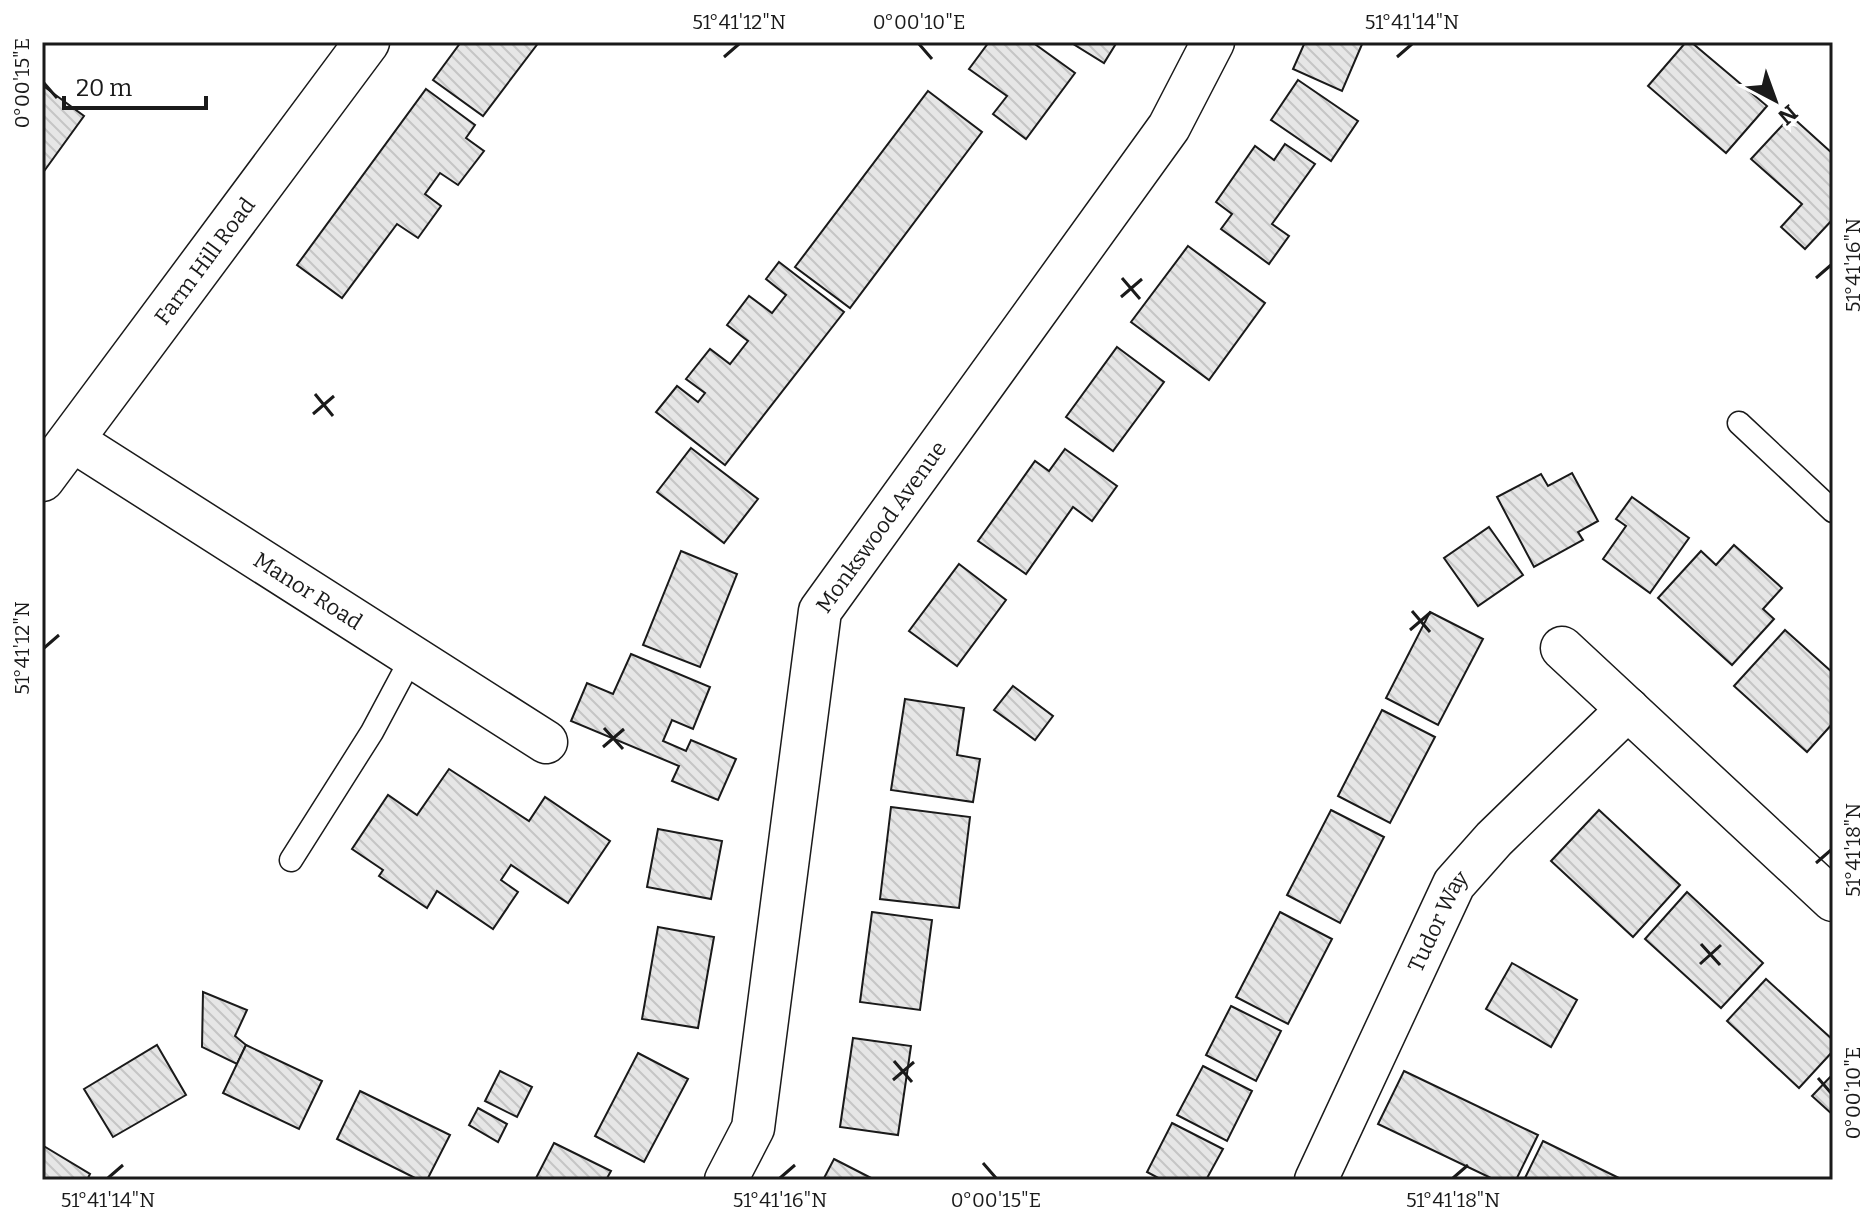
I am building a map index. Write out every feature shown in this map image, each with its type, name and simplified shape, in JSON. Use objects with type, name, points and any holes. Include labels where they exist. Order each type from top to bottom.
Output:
[{"type":"street","name":"Farm Hill Road","points":[[42,479],[367,42]]},
{"type":"street","name":"Monkswood Avenue","points":[[726,1180],[753,1128],[820,611],[1169,127],[1213,42]]},
{"type":"street","name":"Manor Road","points":[[72,440],[546,742]]},
{"type":"street","points":[[1562,648],[1833,900]]},
{"type":"street","name":"Tudor Way","points":[[1316,1180],[1454,884],[1494,839],[1628,709]]},
{"type":"lane","points":[[1739,423],[1833,511]]},
{"type":"lane","points":[[291,860],[372,732],[412,657]]},
{"type":"building","points":[[461,42],[539,42],[483,116],[433,80]]},
{"type":"building","points":[[989,42],[1032,42],[1075,73],[1026,139],[993,114],[1007,96],[969,69]]},
{"type":"building","points":[[1070,42],[1117,42],[1104,63]]},
{"type":"building","points":[[1305,42],[1363,42],[1342,91],[1293,69]]},
{"type":"building","points":[[1686,42],[1691,42],[1767,106],[1726,153],[1648,86]]},
{"type":"building","points":[[1298,80],[1358,121],[1331,161],[1271,120]]},
{"type":"building","points":[[42,85],[84,116],[42,174]]},
{"type":"building","points":[[426,89],[475,125],[466,138],[484,151],[458,185],[440,173],[425,194],[441,206],[418,238],[397,224],[342,298],[297,265]]},
{"type":"building","points":[[928,91],[982,132],[850,308],[795,267]]},
{"type":"building","points":[[1791,116],[1833,154],[1833,219],[1805,249],[1781,227],[1802,204],[1751,159]]},
{"type":"building","points":[[1285,144],[1315,164],[1272,224],[1289,236],[1269,264],[1221,229],[1232,214],[1216,202],[1255,146],[1274,160]]},
{"type":"building","points":[[1188,246],[1265,303],[1209,380],[1131,322]]},
{"type":"building","points":[[779,262],[844,312],[725,465],[656,412],[677,386],[698,402],[705,393],[686,379],[710,349],[730,364],[748,341],[727,325],[749,296],[772,313],[786,295],[766,279]]},
{"type":"building","points":[[1117,347],[1164,382],[1113,451],[1066,417]]},
{"type":"building","points":[[691,448],[758,499],[724,543],[657,492]]},
{"type":"building","points":[[1065,449],[1117,486],[1092,521],[1073,507],[1026,574],[978,541],[1035,461],[1049,471]]},
{"type":"building","points":[[1572,473],[1598,521],[1578,532],[1583,540],[1534,567],[1497,497],[1541,474],[1548,486]]},
{"type":"building","points":[[1632,497],[1689,538],[1650,593],[1603,559],[1626,526],[1616,519]]},
{"type":"building","points":[[1489,527],[1523,575],[1478,606],[1444,558]]},
{"type":"building","points":[[1734,545],[1782,588],[1763,609],[1774,619],[1732,665],[1658,598],[1701,551],[1716,565]]},
{"type":"building","points":[[681,551],[737,574],[700,667],[643,645]]},
{"type":"building","points":[[959,564],[1006,600],[957,666],[909,631]]},
{"type":"building","points":[[1430,612],[1483,639],[1438,725],[1386,698]]},
{"type":"building","points":[[1785,630],[1833,673],[1833,723],[1807,752],[1734,686]]},
{"type":"building","points":[[631,654],[710,687],[693,729],[672,720],[663,741],[686,751],[691,740],[736,759],[718,800],[672,781],[679,766],[571,721],[587,683],[613,694]]},
{"type":"building","points":[[1013,686],[1053,716],[1035,740],[994,710]]},
{"type":"building","points":[[905,699],[964,708],[957,755],[980,759],[973,802],[891,790]]},
{"type":"building","points":[[1382,710],[1435,737],[1390,823],[1338,796]]},
{"type":"building","points":[[449,769],[529,821],[545,797],[610,841],[568,903],[511,865],[501,880],[518,892],[493,929],[437,891],[427,908],[379,876],[383,870],[352,849],[388,795],[417,815]]},
{"type":"building","points":[[891,807],[970,817],[959,908],[880,899]]},
{"type":"building","points":[[1331,810],[1384,837],[1340,923],[1287,895]]},
{"type":"building","points":[[1599,810],[1680,885],[1633,937],[1551,861]]},
{"type":"building","points":[[658,829],[722,841],[711,899],[647,887]]},
{"type":"building","points":[[1687,892],[1763,963],[1721,1008],[1645,939]]},
{"type":"building","points":[[872,912],[932,920],[920,1010],[860,1002]]},
{"type":"building","points":[[1280,912],[1332,939],[1288,1024],[1236,997]]},
{"type":"building","points":[[658,927],[714,937],[698,1028],[642,1019]]},
{"type":"building","points":[[1512,963],[1577,1000],[1551,1047],[1486,1009]]},
{"type":"building","points":[[1766,979],[1833,1040],[1833,1051],[1799,1088],[1727,1021]]},
{"type":"building","points":[[203,992],[247,1010],[235,1036],[246,1045],[237,1064],[202,1047]]},
{"type":"building","points":[[1231,1006],[1281,1031],[1256,1081],[1206,1055]]},
{"type":"building","points":[[853,1038],[911,1046],[898,1135],[840,1127]]},
{"type":"building","points":[[157,1045],[186,1095],[113,1137],[84,1089]]},
{"type":"building","points":[[246,1045],[322,1081],[299,1129],[223,1093]]},
{"type":"building","points":[[638,1053],[688,1079],[644,1162],[595,1136]]},
{"type":"building","points":[[1203,1066],[1252,1091],[1227,1141],[1177,1115]]},
{"type":"building","points":[[500,1071],[532,1087],[517,1117],[485,1101]]},
{"type":"building","points":[[1404,1071],[1538,1135],[1516,1180],[1495,1180],[1378,1124]]},
{"type":"building","points":[[1833,1074],[1833,1115],[1812,1096]]},
{"type":"building","points":[[360,1091],[450,1135],[427,1180],[419,1180],[337,1139]]},
{"type":"building","points":[[478,1108],[507,1124],[498,1142],[469,1125]]},
{"type":"building","points":[[1172,1123],[1223,1149],[1206,1180],[1162,1180],[1147,1172]]},
{"type":"building","points":[[1543,1141],[1623,1180],[1524,1180]]},
{"type":"building","points":[[554,1143],[611,1171],[606,1180],[535,1180]]},
{"type":"building","points":[[42,1145],[90,1174],[87,1180],[42,1180]]},
{"type":"building","points":[[834,1159],[875,1180],[823,1180]]}]
